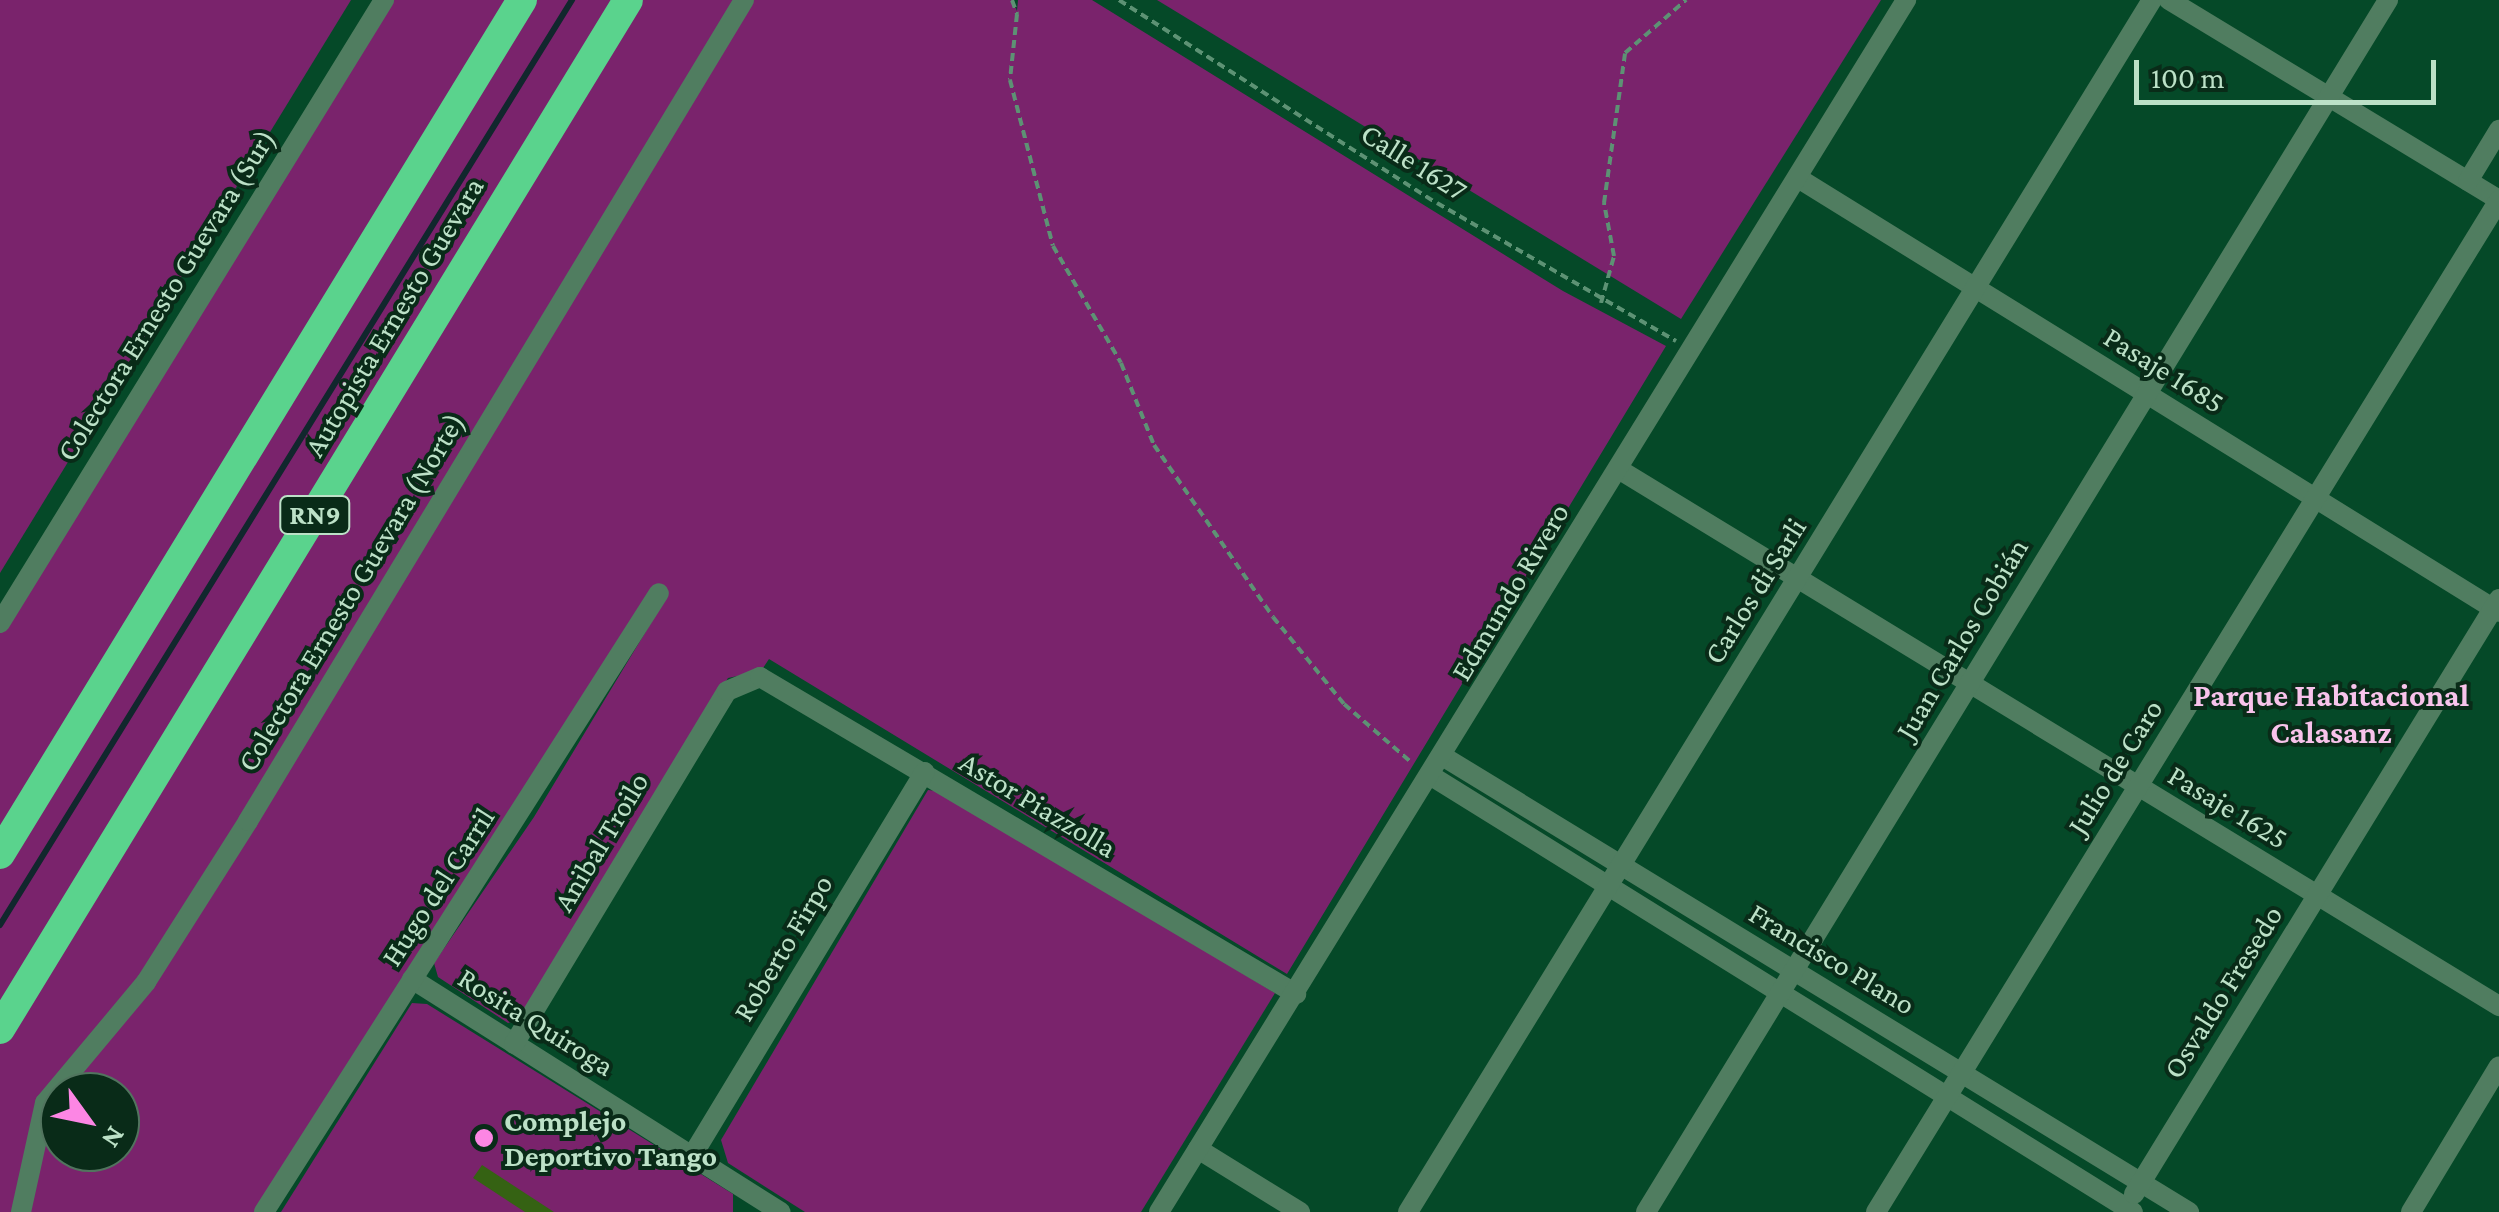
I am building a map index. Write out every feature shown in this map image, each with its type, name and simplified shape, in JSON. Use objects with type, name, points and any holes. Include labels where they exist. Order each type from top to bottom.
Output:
[{"type":"highway","name":"Autopista Ernesto Guevara","points":[[0,854],[522,0]]},
{"type":"highway","name":"Autopista Ernesto Guevara","points":[[0,1029],[628,0]]},
{"type":"street","name":"Colectora Ernesto Guevara (Sur)","points":[[0,622],[384,0]]},
{"type":"street","name":"Colectora Ernesto Guevara (Norte)","points":[[20,1212],[45,1103],[146,982],[238,837],[744,0]]},
{"type":"street","name":"Edmundo Rivero","points":[[1160,1212],[1433,776],[1906,0]]},
{"type":"street","name":"Carlos di Sarli","points":[[1408,1212],[2152,0]]},
{"type":"street","name":"Juan Carlos Cobián","points":[[1646,1212],[2388,0]]},
{"type":"street","points":[[2183,4],[2499,200]]},
{"type":"street","points":[[2468,181],[2499,130]]},
{"type":"street","name":"Pasaje 1685","points":[[1798,178],[2315,499],[2497,607]]},
{"type":"street","name":"Julio de Caro","points":[[1876,1212],[2499,200]]},
{"type":"street","name":"Pasaje 1625","points":[[1620,470],[2499,1006]]},
{"type":"street","name":"Hugo del Carril","points":[[264,1212],[659,592]]},
{"type":"street","name":"Osvaldo Fresedo","points":[[2128,1211],[2141,1183],[2497,607]]},
{"type":"street","name":"Astor Piazzolla","points":[[746,678],[770,681],[1296,994]]},
{"type":"street","name":"Anibal Troilo","points":[[514,1044],[727,691],[746,678]]},
{"type":"street","name":"Francisco Plano","points":[[1444,757],[2189,1212]]},
{"type":"street","name":"Roberto Firpo","points":[[692,1156],[925,772]]},
{"type":"street","name":"Francisco Plano","points":[[1433,776],[2128,1211]]},
{"type":"street","name":"Rosita Quiroga","points":[[412,980],[692,1156],[753,1204],[780,1212]]},
{"type":"street","points":[[2411,1212],[2499,1066]]},
{"type":"street","points":[[1198,1149],[1300,1212]]},
{"type":"path","points":[[1012,0],[1017,14],[1010,80],[1053,246],[1121,362],[1154,445],[1273,617],[1344,704],[1433,776]]},
{"type":"path","name":"Calle 1627","points":[[1119,0],[1601,302],[1692,353]]},
{"type":"path","points":[[1601,302],[1614,256],[1604,203],[1626,53],[1686,0]]},
{"type":"shaded area","points":[[0,0],[351,0],[0,573]]},
{"type":"shaded area","points":[[384,0],[1012,0],[1017,11],[1018,0],[1092,0],[1563,291],[1666,346],[1287,974],[769,659],[761,671],[728,678],[518,1020],[508,1023],[438,977],[434,963],[534,817],[666,598],[264,1212],[0,1212],[0,623]]},
{"type":"shaded area","points":[[1157,0],[1881,0],[1681,319]]},
{"type":"shaded area","points":[[928,790],[944,792],[1275,993],[1141,1212],[805,1212],[728,1163],[721,1140]]},
{"type":"shaded area","name":"Complejo Deportivo Tango","points":[[412,1003],[427,1004],[733,1194],[733,1212],[281,1212]]},
{"type":"building","points":[[482,1165],[554,1212],[525,1212],[473,1178]]},
{"type":"waterway","points":[[0,925],[572,0]]},
{"type":"place","name":"Complejo Deportivo Tango","points":[[484,1138]]},
{"type":"district","name":"Parque Habitacional Calasanz","points":[[2331,714]]}]
